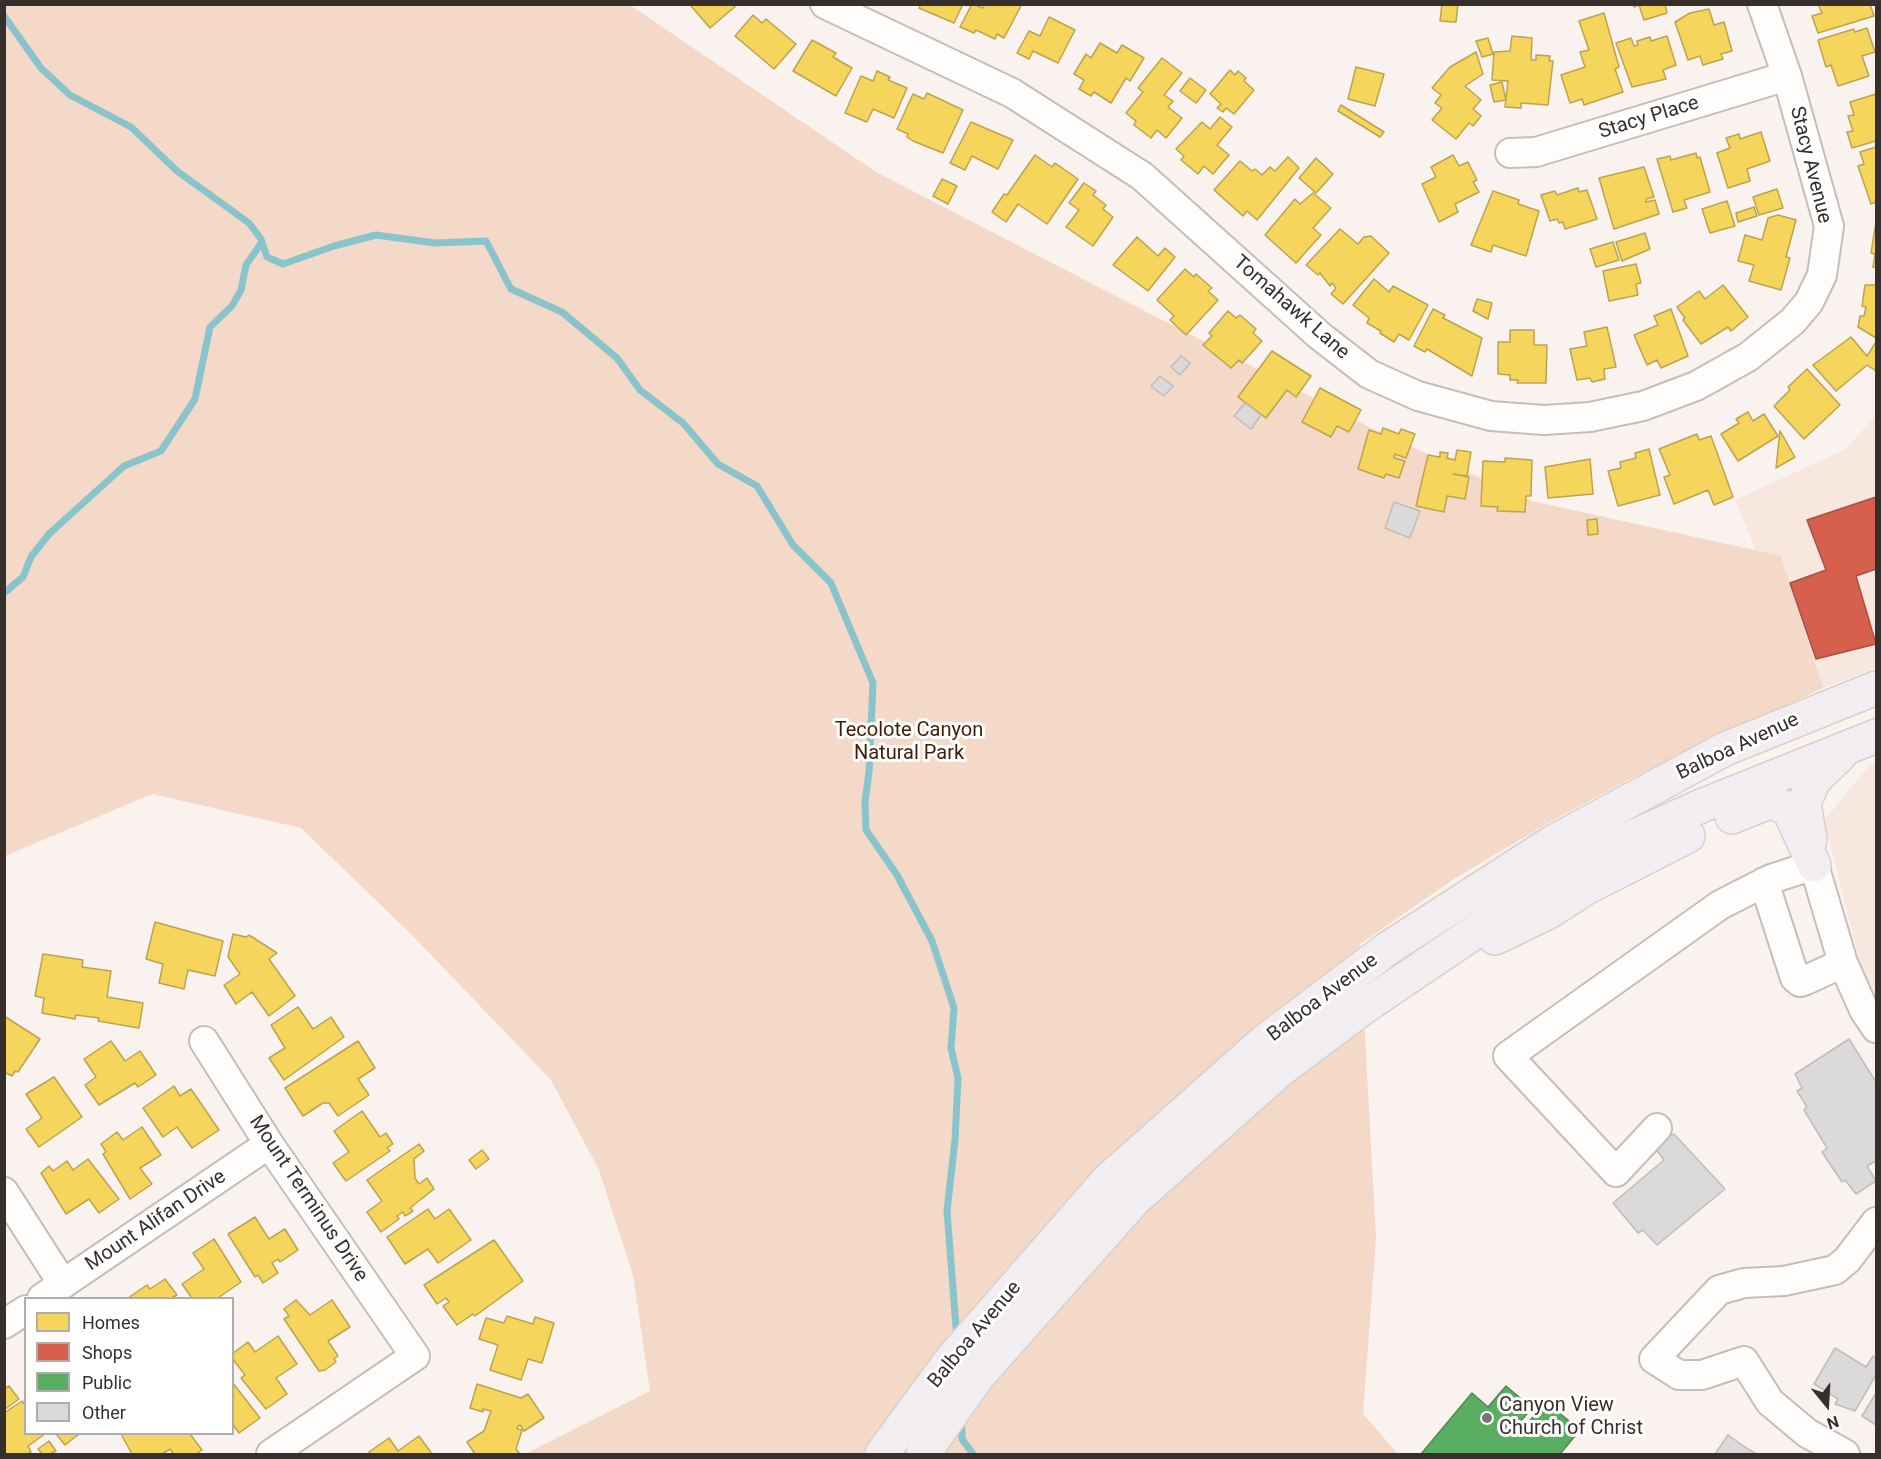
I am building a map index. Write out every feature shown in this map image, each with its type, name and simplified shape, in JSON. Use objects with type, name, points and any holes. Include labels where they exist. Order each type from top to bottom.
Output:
[{"type":"main road","name":"Balboa Avenue","points":[[882,1455],[951,1360],[1108,1180],[1265,1041],[1387,950],[1553,842],[1725,749],[1876,688]]},
{"type":"main road","name":"Balboa Avenue","points":[[924,1455],[978,1376],[1134,1200],[1280,1070],[1390,988],[1534,892],[1608,848],[1701,806],[1876,736]]},
{"type":"main road","points":[[1814,865],[1804,803],[1814,780],[1846,749]]},
{"type":"main road","points":[[1390,988],[1549,912],[1586,888],[1670,843],[1771,801],[1789,810],[1814,865]]},
{"type":"street","name":"Tomahawk Lane","points":[[825,4],[1012,93],[1142,176],[1320,336],[1369,374],[1418,396],[1491,416],[1544,420],[1590,417],[1643,406],[1696,386],[1748,357],[1793,321]]},
{"type":"street","name":"Stacy Avenue","points":[[1762,4],[1787,76],[1828,226],[1822,275],[1809,302],[1793,321]]},
{"type":"street","name":"Stacy Place","points":[[1510,153],[1536,152],[1787,76]]},
{"type":"street","points":[[1657,1128],[1616,1172],[1508,1056],[1720,904],[1764,882],[1814,865],[1843,963],[1864,1010],[1876,1029]]},
{"type":"street","points":[[1764,882],[1795,978],[1800,982],[1843,963]]},
{"type":"street","name":"Mount Terminus Drive","points":[[204,1041],[269,1144],[415,1356],[271,1455]]},
{"type":"street","name":"Mount Alifan Drive","points":[[53,1291],[269,1144]]},
{"type":"street","points":[[4,1191],[53,1291]]},
{"type":"street","points":[[1845,1455],[1807,1433],[1770,1402],[1744,1361],[1702,1375],[1679,1375],[1654,1359],[1719,1290],[1744,1283],[1784,1281],[1835,1270],[1848,1260],[1876,1222]]},
{"type":"street","points":[[4,1324],[24,1311]]},
{"type":"shaded area","points":[[1876,415],[1876,668],[1823,688],[1780,608],[1735,500],[1846,449]]},
{"type":"shaded area","points":[[1876,764],[1876,994],[1862,969],[1824,821],[1869,766]]},
{"type":"green space","name":"Tecolote Canyon Natural Park","points":[[5,5],[630,5],[876,172],[1375,430],[1532,501],[1781,556],[1823,688],[1638,775],[1550,822],[1454,879],[1360,944],[1376,1238],[1363,1414],[1398,1454],[525,1454],[650,1391],[633,1275],[599,1170],[551,1080],[412,935],[301,828],[152,794],[5,856]]},
{"type":"building: Homes","points":[[693,4],[738,4],[710,28],[691,6]]},
{"type":"building: Homes","points":[[921,4],[963,4],[954,23],[919,8]]},
{"type":"building: Homes","points":[[972,4],[983,8],[985,4],[1022,4],[1004,38],[997,34],[995,39],[976,30],[974,33],[960,27]]},
{"type":"building: Homes","points":[[1442,4],[1458,4],[1456,22],[1440,21]]},
{"type":"building: Homes","points":[[1633,4],[1665,4],[1667,13],[1644,20],[1639,5],[1634,7]]},
{"type":"building: Homes","points":[[1818,4],[1870,4],[1874,16],[1818,33],[1812,16],[1822,13]]},
{"type":"building: Homes","points":[[1709,9],[1714,25],[1724,22],[1732,51],[1721,54],[1723,59],[1703,65],[1700,56],[1688,60],[1675,22],[1690,13]]},
{"type":"building: Homes","points":[[1604,13],[1619,67],[1615,69],[1623,92],[1584,105],[1582,99],[1570,103],[1561,75],[1585,67],[1580,52],[1589,50],[1579,21]]},
{"type":"building: Homes","points":[[753,15],[762,23],[766,19],[796,44],[774,69],[735,36]]},
{"type":"building: Homes","points":[[1049,17],[1075,30],[1058,63],[1033,51],[1029,59],[1017,53],[1029,31],[1040,36]]},
{"type":"building: Homes","points":[[1867,28],[1875,52],[1862,56],[1869,76],[1838,86],[1831,65],[1826,67],[1818,40],[1854,29],[1855,32]]},
{"type":"building: Homes","points":[[1512,36],[1532,38],[1531,60],[1536,60],[1536,55],[1550,56],[1549,61],[1553,61],[1548,105],[1521,103],[1521,108],[1505,107],[1508,81],[1492,80],[1494,52],[1510,51]]},
{"type":"building: Homes","points":[[1667,36],[1676,65],[1663,70],[1666,79],[1632,87],[1616,43],[1631,38],[1634,46],[1638,45],[1637,41],[1650,37],[1651,41]]},
{"type":"building: Homes","points":[[1488,38],[1493,54],[1482,57],[1476,41]]},
{"type":"building: Homes","points":[[812,40],[836,53],[833,57],[852,68],[836,96],[793,71]]},
{"type":"building: Homes","points":[[1100,43],[1117,53],[1122,45],[1144,58],[1130,81],[1126,78],[1111,103],[1094,92],[1091,96],[1079,89],[1084,80],[1074,74],[1086,54],[1091,58]]},
{"type":"building: Homes","points":[[1476,52],[1483,74],[1465,86],[1481,100],[1473,109],[1481,116],[1473,126],[1469,123],[1456,139],[1432,120],[1442,108],[1435,103],[1441,95],[1432,88],[1450,67]]},
{"type":"building: Homes","points":[[1162,58],[1182,73],[1164,95],[1173,101],[1168,107],[1182,118],[1166,138],[1157,130],[1151,138],[1134,125],[1136,121],[1126,113],[1143,92],[1138,88]]},
{"type":"building: Homes","points":[[1356,67],[1384,74],[1375,106],[1348,99]]},
{"type":"building: Homes","points":[[1230,70],[1235,75],[1238,71],[1246,78],[1244,81],[1254,90],[1234,114],[1226,108],[1223,112],[1217,108],[1221,104],[1210,94]]},
{"type":"building: Homes","points":[[877,71],[890,77],[888,80],[907,88],[894,118],[873,109],[867,122],[845,113],[861,76],[873,81]]},
{"type":"building: Homes","points":[[1190,78],[1206,90],[1196,103],[1180,91]]},
{"type":"building: Homes","points":[[1502,82],[1506,100],[1494,102],[1490,85]]},
{"type":"building: Homes","points":[[927,93],[963,110],[943,153],[913,141],[907,137],[908,134],[897,129],[913,94],[924,99]]},
{"type":"building: Homes","points":[[1876,94],[1876,141],[1852,148],[1847,132],[1853,131],[1848,116],[1854,115],[1850,102]]},
{"type":"building: Homes","points":[[1341,105],[1384,132],[1380,137],[1338,111]]},
{"type":"building: Homes","points":[[1220,117],[1232,127],[1217,145],[1229,155],[1213,174],[1204,166],[1198,174],[1181,160],[1184,156],[1176,149],[1202,122],[1210,129]]},
{"type":"building: Homes","points":[[971,122],[1013,140],[998,169],[972,156],[965,170],[950,163]]},
{"type":"building: Homes","points":[[1761,132],[1770,161],[1747,169],[1750,181],[1728,188],[1717,153],[1730,148],[1726,138],[1739,134],[1740,139]]},
{"type":"building: Homes","points":[[1876,147],[1876,202],[1871,204],[1858,166],[1864,164],[1860,152]]},
{"type":"building: Homes","points":[[1696,153],[1697,158],[1700,157],[1710,192],[1684,200],[1687,208],[1673,212],[1657,159],[1670,156],[1671,160]]},
{"type":"building: Homes","points":[[1035,155],[1052,167],[1055,163],[1078,179],[1047,224],[1018,204],[1006,222],[992,212]]},
{"type":"building: Homes","points":[[1453,155],[1459,166],[1468,162],[1477,180],[1473,182],[1479,192],[1455,204],[1458,212],[1439,222],[1422,184],[1436,177],[1431,167]]},
{"type":"building: Homes","points":[[1288,157],[1299,168],[1257,220],[1247,211],[1243,216],[1214,190],[1240,161],[1252,171],[1255,169],[1262,175],[1270,167],[1275,171]]},
{"type":"building: Homes","points":[[1316,158],[1333,174],[1316,193],[1299,178]]},
{"type":"building: Homes","points":[[1644,167],[1654,197],[1646,199],[1646,202],[1655,200],[1659,214],[1614,229],[1599,178]]},
{"type":"building: Homes","points":[[942,179],[957,186],[948,204],[933,196]]},
{"type":"building: Homes","points":[[1084,183],[1096,191],[1093,195],[1106,205],[1103,209],[1113,217],[1093,246],[1066,227],[1079,210],[1069,203]]},
{"type":"building: Homes","points":[[1578,188],[1579,192],[1587,190],[1597,219],[1565,229],[1563,222],[1559,223],[1557,219],[1550,221],[1541,195],[1555,191],[1557,195]]},
{"type":"building: Homes","points":[[1777,189],[1783,208],[1759,215],[1753,197]]},
{"type":"building: Homes","points":[[1493,191],[1519,200],[1518,204],[1539,211],[1526,256],[1493,245],[1491,252],[1471,245]]},
{"type":"building: Homes","points":[[1313,193],[1331,208],[1313,228],[1321,235],[1296,263],[1265,235],[1295,199],[1300,204]]},
{"type":"building: Homes","points":[[1727,201],[1735,226],[1710,233],[1702,209]]},
{"type":"building: Homes","points":[[1754,207],[1757,216],[1738,222],[1736,213]]},
{"type":"building: Homes","points":[[1778,215],[1796,220],[1786,257],[1790,258],[1781,290],[1749,281],[1754,265],[1738,261],[1745,235],[1762,240],[1768,218]]},
{"type":"building: Homes","points":[[1876,222],[1876,268],[1873,267],[1875,254],[1871,253]]},
{"type":"building: Homes","points":[[1340,229],[1358,244],[1364,237],[1371,236],[1389,253],[1343,304],[1331,294],[1336,288],[1332,283],[1330,286],[1320,273],[1318,275],[1306,265]]},
{"type":"building: Homes","points":[[1645,233],[1650,249],[1622,261],[1616,242]]},
{"type":"building: Homes","points":[[1137,237],[1158,256],[1165,248],[1175,257],[1148,291],[1113,265]]},
{"type":"building: Homes","points":[[1613,242],[1619,260],[1596,267],[1590,249]]},
{"type":"building: Homes","points":[[1636,264],[1641,283],[1636,284],[1638,295],[1609,301],[1603,271]]},
{"type":"building: Homes","points":[[1185,269],[1194,277],[1196,274],[1212,288],[1208,291],[1218,300],[1186,335],[1170,320],[1174,316],[1157,300]]},
{"type":"building: Homes","points":[[1374,279],[1389,292],[1393,286],[1428,305],[1409,340],[1399,334],[1394,342],[1367,323],[1369,318],[1353,305]]},
{"type":"building: Homes","points":[[1723,285],[1748,317],[1731,331],[1728,327],[1701,344],[1683,320],[1685,318],[1677,307],[1699,291],[1705,299]]},
{"type":"building: Homes","points":[[1865,285],[1876,285],[1876,338],[1858,327],[1860,316],[1864,316],[1866,307],[1862,306]]},
{"type":"building: Homes","points":[[1477,299],[1492,303],[1488,319],[1473,311]]},
{"type":"building: Homes","points":[[1433,309],[1445,315],[1443,318],[1482,338],[1472,376],[1427,349],[1425,352],[1414,346]]},
{"type":"building: Homes","points":[[1671,309],[1688,356],[1661,368],[1657,360],[1647,365],[1634,335],[1658,325],[1654,316]]},
{"type":"building: Homes","points":[[1228,311],[1236,318],[1240,315],[1256,329],[1253,333],[1262,341],[1242,363],[1239,360],[1231,368],[1203,345],[1212,336],[1209,333]]},
{"type":"building: Homes","points":[[1607,327],[1616,367],[1604,369],[1605,379],[1592,382],[1590,378],[1577,380],[1570,349],[1587,346],[1584,332]]},
{"type":"building: Homes","points":[[1510,330],[1534,330],[1534,345],[1547,345],[1546,383],[1517,383],[1518,380],[1510,380],[1510,375],[1498,374],[1498,342],[1510,342]]},
{"type":"building: Homes","points":[[1851,337],[1867,356],[1876,342],[1876,371],[1867,365],[1836,391],[1813,365]]},
{"type":"building: Homes","points":[[1272,351],[1311,376],[1296,397],[1287,390],[1266,418],[1238,397]]},
{"type":"building: Homes","points":[[1807,369],[1840,405],[1804,439],[1774,406],[1790,390],[1788,387]]},
{"type":"building: Homes","points":[[1320,388],[1361,410],[1349,432],[1337,426],[1331,437],[1302,422]]},
{"type":"building: Homes","points":[[1748,412],[1753,421],[1764,414],[1778,436],[1738,461],[1721,434],[1739,423],[1736,419]]},
{"type":"building: Homes","points":[[1383,428],[1399,434],[1401,429],[1415,434],[1406,458],[1395,454],[1394,458],[1405,461],[1399,478],[1386,474],[1384,478],[1358,469],[1369,430],[1381,434]]},
{"type":"building: Homes","points":[[1780,431],[1795,457],[1776,468]]},
{"type":"building: Homes","points":[[1697,434],[1699,440],[1711,436],[1733,497],[1714,505],[1708,490],[1674,504],[1664,477],[1670,475],[1659,449]]},
{"type":"building: Homes","points":[[1649,449],[1660,495],[1618,506],[1608,471],[1621,468],[1620,462],[1636,458],[1635,453]]},
{"type":"building: Homes","points":[[1457,450],[1471,452],[1467,476],[1453,474],[1469,477],[1465,499],[1447,496],[1444,512],[1416,506],[1428,455],[1440,457],[1440,452],[1448,453],[1447,458],[1455,460]]},
{"type":"building: Homes","points":[[1505,458],[1532,460],[1531,496],[1526,496],[1525,512],[1497,511],[1498,507],[1481,506],[1483,461],[1505,462]]},
{"type":"building: Homes","points":[[1590,459],[1593,494],[1548,498],[1545,467]]},
{"type":"building: Homes","points":[[1597,519],[1598,534],[1588,535],[1587,520]]},
{"type":"building: Homes","points":[[155,922],[223,941],[215,976],[188,970],[184,989],[159,983],[163,964],[146,959]]},
{"type":"building: Homes","points":[[233,934],[246,937],[249,935],[277,953],[269,959],[295,996],[269,1016],[252,992],[236,1004],[224,985],[240,974],[228,957]]},
{"type":"building: Homes","points":[[43,954],[83,960],[82,967],[111,971],[107,997],[143,1003],[139,1028],[98,1021],[99,1018],[76,1015],[75,1019],[42,1013],[44,998],[35,996]]},
{"type":"building: Homes","points":[[298,1007],[313,1029],[331,1017],[344,1037],[284,1080],[269,1058],[285,1048],[271,1025]]},
{"type":"building: Homes","points":[[4,1016],[40,1039],[18,1072],[15,1071],[12,1076],[4,1072]]},
{"type":"building: Homes","points":[[111,1041],[125,1061],[140,1051],[156,1075],[138,1087],[135,1083],[99,1105],[85,1085],[96,1077],[84,1059]]},
{"type":"building: Homes","points":[[358,1041],[375,1068],[358,1079],[369,1095],[338,1116],[329,1103],[323,1103],[303,1116],[285,1088]]},
{"type":"building: Homes","points":[[54,1077],[82,1117],[39,1147],[26,1129],[42,1118],[26,1094]]},
{"type":"building: Homes","points":[[174,1086],[180,1096],[191,1089],[219,1130],[192,1148],[177,1127],[163,1137],[143,1108]]},
{"type":"building: Homes","points":[[362,1111],[380,1137],[386,1133],[393,1144],[387,1148],[390,1151],[346,1181],[333,1163],[349,1152],[334,1131]]},
{"type":"building: Homes","points":[[142,1127],[161,1155],[140,1168],[152,1184],[130,1199],[103,1154],[106,1152],[101,1144],[117,1132],[123,1140]]},
{"type":"building: Homes","points":[[419,1144],[424,1151],[414,1159],[415,1178],[419,1184],[427,1178],[434,1189],[410,1208],[413,1211],[405,1216],[403,1212],[397,1216],[399,1219],[381,1232],[367,1212],[382,1201],[367,1180]]},
{"type":"building: Homes","points":[[482,1150],[489,1159],[476,1169],[469,1160]]},
{"type":"building: Homes","points":[[88,1159],[119,1199],[99,1213],[89,1199],[66,1214],[41,1173],[49,1166],[53,1171],[67,1161],[73,1170]]},
{"type":"building: Homes","points":[[428,1209],[435,1219],[449,1209],[471,1240],[438,1263],[428,1249],[405,1264],[387,1237]]},
{"type":"building: Homes","points":[[255,1217],[269,1239],[285,1229],[298,1250],[280,1262],[278,1259],[272,1263],[278,1273],[263,1283],[258,1275],[255,1277],[228,1234]]},
{"type":"building: Homes","points":[[214,1239],[241,1282],[219,1297],[191,1297],[182,1284],[204,1269],[193,1253]]},
{"type":"building: Homes","points":[[494,1240],[523,1281],[475,1316],[473,1314],[457,1325],[443,1306],[449,1302],[446,1298],[437,1304],[424,1285]]},
{"type":"building: Homes","points":[[165,1279],[177,1295],[173,1297],[129,1297],[147,1285],[150,1289]]},
{"type":"building: Homes","points":[[296,1300],[310,1315],[332,1300],[350,1327],[328,1341],[338,1356],[334,1359],[336,1362],[325,1370],[319,1371],[284,1319],[289,1316],[284,1309]]},
{"type":"building: Homes","points":[[507,1316],[533,1324],[535,1317],[554,1323],[542,1363],[528,1359],[521,1380],[490,1370],[498,1345],[479,1339],[486,1318],[504,1323]]},
{"type":"building: Homes","points":[[278,1336],[297,1364],[276,1378],[287,1394],[266,1409],[241,1378],[245,1375],[234,1361],[234,1352],[248,1342],[255,1352]]},
{"type":"building: Homes","points":[[477,1384],[521,1398],[528,1394],[544,1418],[524,1431],[520,1425],[518,1426],[517,1429],[522,1430],[516,1449],[520,1454],[475,1454],[467,1442],[484,1431],[491,1411],[483,1409],[483,1412],[470,1408]]},
{"type":"building: Homes","points":[[234,1385],[260,1418],[239,1433],[234,1426]]},
{"type":"building: Homes","points":[[9,1386],[19,1399],[4,1410],[4,1389]]},
{"type":"building: Homes","points":[[22,1401],[24,1404],[24,1435],[44,1435],[28,1446],[31,1452],[4,1454],[4,1413]]},
{"type":"building: Homes","points":[[57,1435],[78,1435],[65,1445]]},
{"type":"building: Homes","points":[[122,1435],[191,1435],[202,1450],[196,1454],[174,1454],[170,1449],[162,1454],[132,1454]]},
{"type":"building: Homes","points":[[419,1436],[432,1454],[370,1454],[369,1452],[389,1438],[398,1451]]},
{"type":"building: Homes","points":[[49,1441],[56,1451],[42,1454],[38,1449]]},
{"type":"building: Shops","points":[[1876,497],[1876,569],[1856,576],[1876,644],[1816,659],[1790,583],[1826,570],[1807,520]]},
{"type":"building: Public","name":"Canyon View Church of Christ","points":[[1506,1386],[1532,1408],[1514,1429],[1519,1433],[1546,1402],[1580,1430],[1560,1454],[1421,1454],[1472,1393],[1488,1407]]},
{"type":"building: Other","points":[[1181,356],[1190,363],[1180,375],[1171,367]]},
{"type":"building: Other","points":[[1160,376],[1173,386],[1164,396],[1151,386]]},
{"type":"building: Other","points":[[1245,403],[1261,415],[1251,429],[1234,416]]},
{"type":"building: Other","points":[[1394,502],[1420,511],[1410,538],[1385,528]]},
{"type":"building: Other","points":[[1849,1039],[1876,1082],[1876,1161],[1867,1166],[1876,1181],[1856,1194],[1845,1180],[1842,1182],[1822,1152],[1827,1148],[1804,1110],[1807,1107],[1797,1091],[1802,1088],[1795,1074]]},
{"type":"building: Other","points":[[1674,1134],[1725,1189],[1657,1245],[1643,1230],[1638,1233],[1613,1203],[1664,1160],[1650,1142]]},
{"type":"building: Other","points":[[1835,1348],[1866,1367],[1873,1356],[1876,1358],[1876,1375],[1855,1411],[1835,1404],[1838,1399],[1814,1384]]},
{"type":"building: Other","points":[[1876,1393],[1876,1425],[1862,1416]]},
{"type":"building: Other","points":[[1728,1435],[1748,1449],[1757,1454],[1715,1454]]},
{"type":"waterway","points":[[4,16],[41,68],[70,95],[131,127],[177,171],[249,223],[261,239],[267,257],[283,264],[334,246],[376,235],[435,243],[486,241],[511,289],[562,312],[617,358],[640,390],[683,423],[718,464],[757,486],[793,545],[831,583],[873,683],[869,772],[865,802],[866,830],[897,875],[932,941],[954,1008],[951,1048],[958,1078],[955,1140],[947,1211],[956,1327]]},
{"type":"waterway","points":[[4,593],[23,577],[31,557],[49,534],[124,466],[161,451],[195,399],[210,327],[232,306],[241,290],[246,265],[262,242]]},
{"type":"waterway","points":[[962,1429],[962,1439],[973,1454]]},
{"type":"place","name":"Canyon View Church of Christ","points":[[1487,1418]]}]
